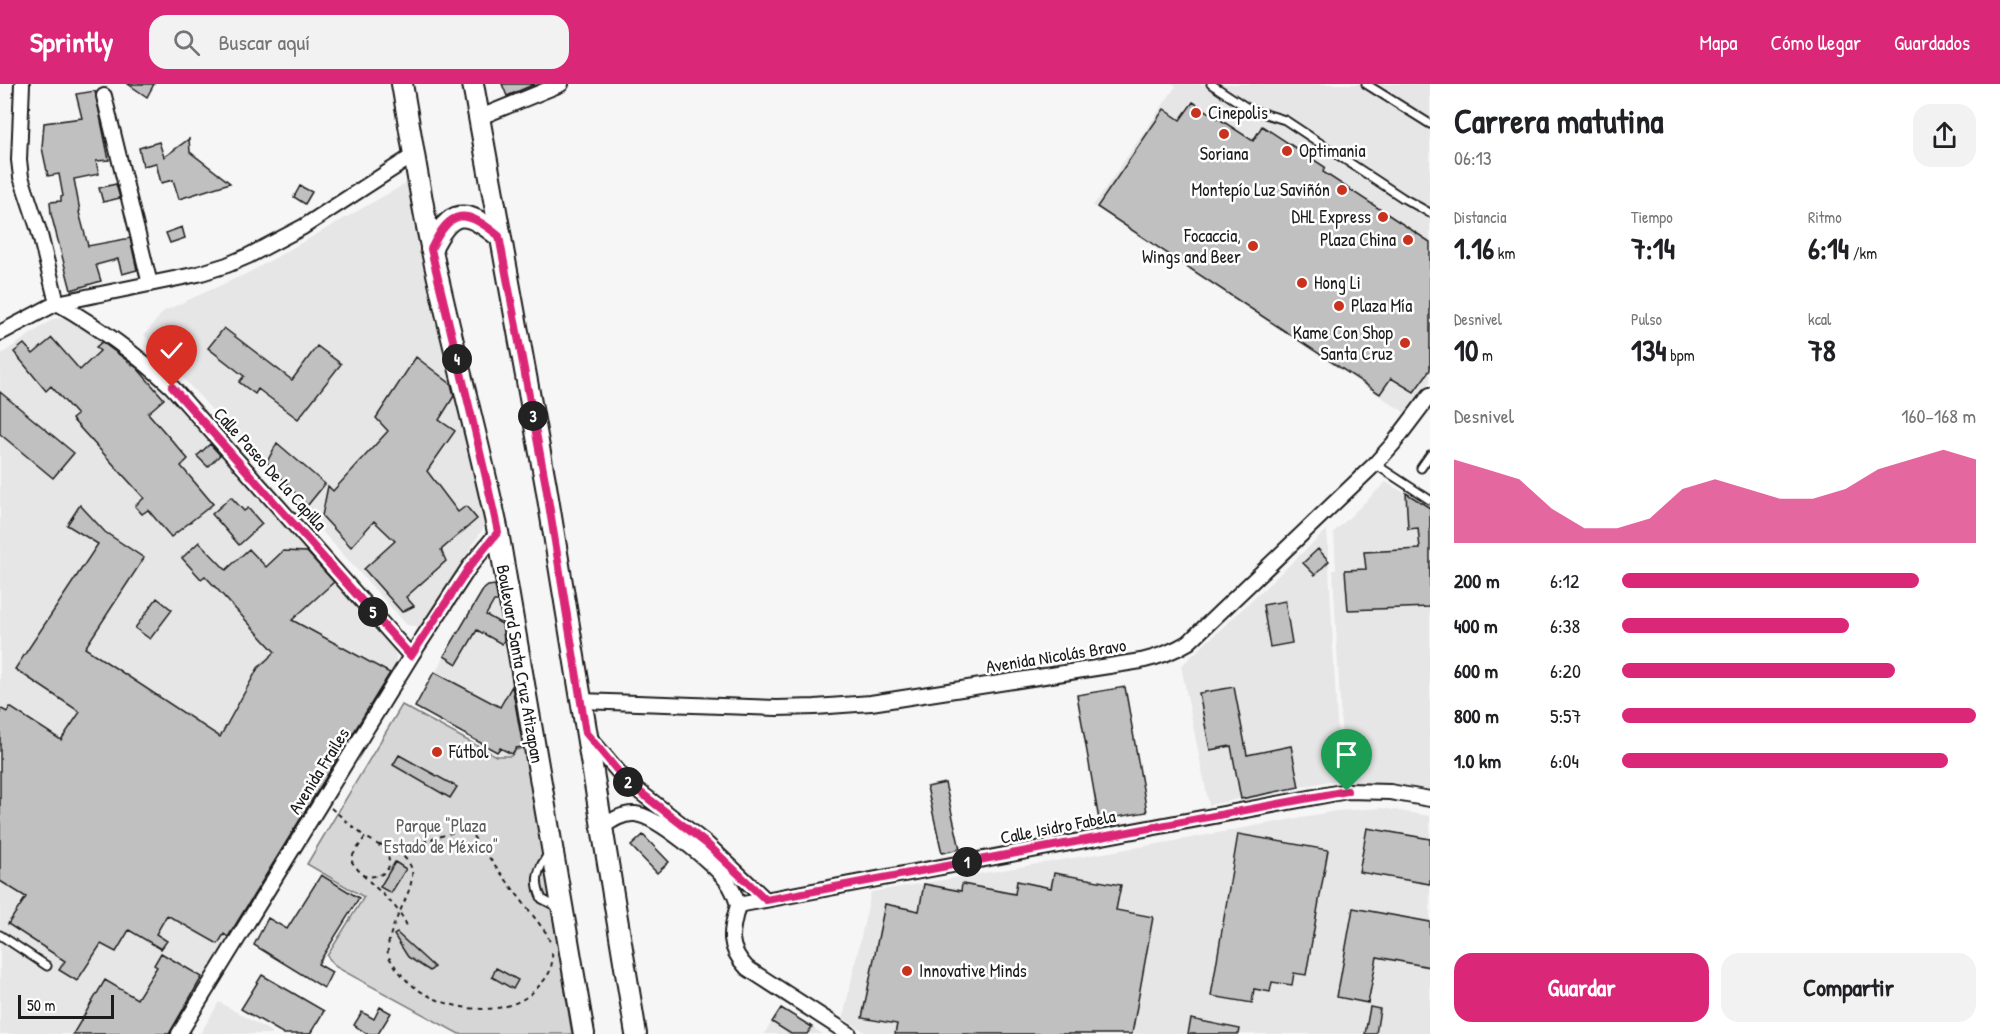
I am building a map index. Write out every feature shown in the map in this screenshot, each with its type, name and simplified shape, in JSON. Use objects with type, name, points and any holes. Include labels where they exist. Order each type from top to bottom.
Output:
[{"type":"main road","name":"Boulevard Santa Cruz Atizapan","points":[[402,84],[431,249],[498,532],[584,1034]]},
{"type":"main road","points":[[473,84],[546,486],[636,1034]]},
{"type":"main road","points":[[431,249],[443,227],[451,220],[461,217],[472,217],[478,220],[499,236]]},
{"type":"street","points":[[22,84],[19,160],[21,177],[39,231],[57,303]]},
{"type":"street","points":[[478,118],[561,84]]},
{"type":"street","points":[[104,96],[150,284]]},
{"type":"street","points":[[0,333],[57,303],[198,274],[248,256],[303,227],[414,154]]},
{"type":"street","name":"Calle Paseo De La Capilla","points":[[57,303],[100,328],[139,357],[172,387],[411,656]]},
{"type":"street","name":"Avenida Nicolás Bravo","points":[[581,701],[777,708],[871,703],[1159,657],[1190,642],[1375,464],[1430,395]]},
{"type":"street","name":"Avenida Frailes","points":[[179,1034],[411,656],[470,566],[498,532]]},
{"type":"street","points":[[586,733],[627,782],[707,844],[766,900]]},
{"type":"street","name":"Calle Isidro Fabela","points":[[738,905],[1347,791],[1390,792],[1430,799]]},
{"type":"street","points":[[601,828],[627,814],[638,814],[661,824],[715,869],[735,893],[738,905],[732,938],[738,958],[747,968],[849,1034]]},
{"type":"lane","points":[[1211,84],[1249,110],[1285,120],[1403,198],[1430,213]]},
{"type":"lane","points":[[1366,84],[1430,124]]},
{"type":"lane","points":[[1422,468],[1430,455]]},
{"type":"lane","points":[[1375,464],[1430,500]]},
{"type":"lane","points":[[0,935],[47,966]]},
{"type":"path","points":[[322,801],[386,853],[388,859],[386,871],[372,878],[359,873]]},
{"type":"path","points":[[378,845],[420,843],[460,830],[467,831],[547,934],[552,947],[548,977],[531,994],[504,1008],[484,1010],[456,1005],[412,985],[388,956],[388,939],[410,884],[412,870],[409,863],[390,845]]},
{"type":"path","points":[[365,837],[353,855],[352,862],[359,873],[404,917],[408,929]]},
{"type":"shaded area","name":"Plaza Mía","points":[[1173,84],[1430,84],[1430,381],[1407,414],[1093,206],[1176,86]]},
{"type":"shaded area","points":[[412,180],[489,519],[421,627],[407,625],[144,335],[164,311],[250,272]]},
{"type":"shaded area","points":[[69,317],[103,340],[168,391],[222,454],[237,476],[245,480],[395,646],[397,677],[175,1034],[0,1034],[0,355],[53,319]]},
{"type":"shaded area","points":[[1386,482],[1430,508],[1430,800],[1344,780],[1333,570],[1336,570],[1334,532]]},
{"type":"shaded area","points":[[1327,530],[1340,779],[1209,805],[1181,666]]},
{"type":"shaded area","points":[[493,585],[501,588],[531,744],[516,748],[512,754],[503,756],[415,707],[483,590]]},
{"type":"shaded area","points":[[1382,808],[1430,816],[1430,1034],[868,1034],[843,1018],[871,892],[1169,842],[1336,811]]},
{"type":"shaded area","points":[[219,1002],[275,1034],[200,1034]]},
{"type":"shaded area","points":[[781,1008],[812,1027],[823,1034],[764,1034]]},
{"type":"green space","name":"Parque \"Plaza Estado de México\"","points":[[402,705],[496,756],[511,756],[516,750],[526,747],[572,1034],[459,1034],[336,967],[327,956],[364,897],[307,864]]},
{"type":"building","points":[[128,84],[154,84],[147,97]]},
{"type":"building","points":[[502,84],[535,84],[507,96]]},
{"type":"building","points":[[95,91],[109,160],[96,161],[99,174],[74,179],[79,212],[88,246],[130,238],[137,270],[122,274],[118,259],[96,265],[101,281],[71,290],[51,214],[50,202],[61,201],[63,196],[59,174],[48,176],[42,148],[44,123],[82,118],[76,94]]},
{"type":"building","name":"Plaza Mía","points":[[1193,102],[1253,141],[1262,126],[1325,167],[1323,172],[1430,242],[1430,370],[1414,392],[1391,378],[1380,394],[1097,207],[1164,109],[1180,120]]},
{"type":"building","points":[[189,139],[190,152],[230,183],[179,199],[173,180],[161,183],[156,163],[143,166],[139,148],[159,142],[164,157]]},
{"type":"building","points":[[116,184],[120,198],[103,202],[99,188]]},
{"type":"building","points":[[300,186],[312,192],[305,204],[294,197]]},
{"type":"building","points":[[182,227],[185,238],[170,243],[166,233]]},
{"type":"building","points":[[224,328],[292,380],[317,346],[341,364],[298,419],[258,389],[255,394],[239,382],[244,376],[208,348]]},
{"type":"building","points":[[52,338],[80,370],[100,351],[96,347],[102,342],[137,368],[164,399],[148,413],[188,459],[181,466],[213,504],[171,537],[148,510],[142,514],[135,506],[144,498],[72,419],[77,415],[51,386],[46,391],[14,352],[24,344],[33,354]]},
{"type":"building","points":[[416,357],[451,384],[454,396],[439,420],[455,431],[427,471],[458,512],[466,506],[477,519],[441,550],[446,561],[406,597],[414,606],[402,612],[364,569],[395,541],[374,521],[351,547],[322,516],[328,486],[333,491],[388,431],[376,418]]},
{"type":"building","points":[[0,392],[74,453],[53,478],[0,434]]},
{"type":"building","points":[[277,443],[325,484],[307,506],[267,462]]},
{"type":"building","points":[[210,444],[220,455],[208,467],[197,456]]},
{"type":"building","points":[[1406,493],[1430,508],[1430,607],[1348,610],[1345,570],[1366,569],[1364,552],[1420,549],[1418,528],[1408,529]]},
{"type":"building","points":[[231,497],[244,511],[248,508],[262,524],[239,545],[212,514]]},
{"type":"building","points":[[80,505],[105,532],[144,558],[85,648],[220,737],[258,668],[275,652],[205,576],[201,579],[182,558],[199,542],[226,570],[249,549],[266,567],[283,551],[307,552],[334,582],[292,620],[390,673],[228,937],[224,934],[218,944],[167,915],[156,934],[167,941],[161,949],[129,930],[116,952],[101,944],[77,981],[59,970],[65,961],[8,924],[26,897],[0,881],[0,708],[7,712],[10,707],[61,740],[80,712],[15,669],[98,544],[67,525]]},
{"type":"building","points":[[1318,549],[1329,561],[1315,575],[1303,563]]},
{"type":"building","points":[[495,585],[498,601],[494,601],[486,615],[502,624],[504,640],[502,644],[477,630],[457,664],[444,656],[483,590]]},
{"type":"building","points":[[157,598],[172,610],[150,639],[135,628]]},
{"type":"building","points":[[1285,601],[1292,643],[1270,647],[1263,605]]},
{"type":"building","points":[[434,672],[500,707],[512,686],[523,747],[516,748],[512,754],[500,748],[497,752],[415,707]]},
{"type":"building","points":[[1125,687],[1147,812],[1099,820],[1077,695]]},
{"type":"building","points":[[1234,687],[1247,755],[1291,746],[1299,787],[1241,799],[1231,746],[1210,750],[1199,693]]},
{"type":"building","points":[[399,755],[457,787],[450,798],[393,765]]},
{"type":"building","points":[[945,783],[960,849],[942,853],[927,787]]},
{"type":"building","points":[[1367,828],[1430,839],[1430,884],[1359,872]]},
{"type":"building","points":[[1238,834],[1328,850],[1306,975],[1294,973],[1292,985],[1272,982],[1270,992],[1254,989],[1252,1003],[1211,996]]},
{"type":"building","points":[[643,835],[669,862],[657,873],[631,846]]},
{"type":"building","points":[[395,862],[406,869],[391,893],[380,887]]},
{"type":"building","points":[[1054,873],[1121,885],[1116,910],[1153,917],[1132,1034],[895,1034],[897,1024],[862,1018],[885,904],[919,911],[924,884],[961,891],[962,884],[1015,894],[1017,881],[1051,888]]},
{"type":"building","points":[[321,875],[359,898],[318,964],[332,972],[324,988],[254,945],[268,918],[287,929]]},
{"type":"building","points":[[1353,908],[1430,922],[1430,967],[1377,957],[1368,1003],[1337,997]]},
{"type":"building","points":[[397,933],[434,967],[430,971],[408,957],[394,935]]},
{"type":"building","points":[[161,953],[202,977],[169,1034],[73,1034],[105,980],[137,999],[157,967],[154,965]]},
{"type":"building","points":[[496,968],[518,980],[513,989],[492,977]]},
{"type":"building","points":[[262,975],[324,1011],[310,1034],[284,1034],[241,1009]]},
{"type":"building","points":[[380,1007],[391,1013],[378,1034],[367,1034],[354,1025],[362,1012],[374,1019]]},
{"type":"building","points":[[1370,1007],[1380,1009],[1376,1034],[1365,1034]]},
{"type":"building","points":[[781,1008],[812,1027],[807,1034],[791,1034],[772,1022]]},
{"type":"building","points":[[1191,1019],[1240,1029],[1239,1034],[1188,1034]]},
{"type":"place","name":"Cinepolis","points":[[1196,113]]},
{"type":"place","name":"Soriana","points":[[1224,134]]},
{"type":"place","name":"Optimania","points":[[1287,151]]},
{"type":"place","name":"Montepío Luz Saviñón","points":[[1342,190]]},
{"type":"place","name":"DHL Express","points":[[1383,217]]},
{"type":"place","name":"Plaza China","points":[[1408,240]]},
{"type":"place","name":"Focaccia, Wings and Beer","points":[[1253,246]]},
{"type":"place","name":"Hong Li","points":[[1302,283]]},
{"type":"place","name":"Plaza Mía","points":[[1339,306]]},
{"type":"place","name":"Kame Con Shop Santa Cruz","points":[[1405,343]]},
{"type":"place","name":"Fútbol","points":[[437,752]]},
{"type":"place","name":"Innovative Minds","points":[[907,971]]},
{"type":"route","points":[[172,387],[247,468],[411,656],[470,566],[498,532],[431,249],[443,227],[451,220],[461,217],[472,217],[499,236],[546,486],[586,733],[627,782],[707,844],[766,900],[1347,791]]}]
